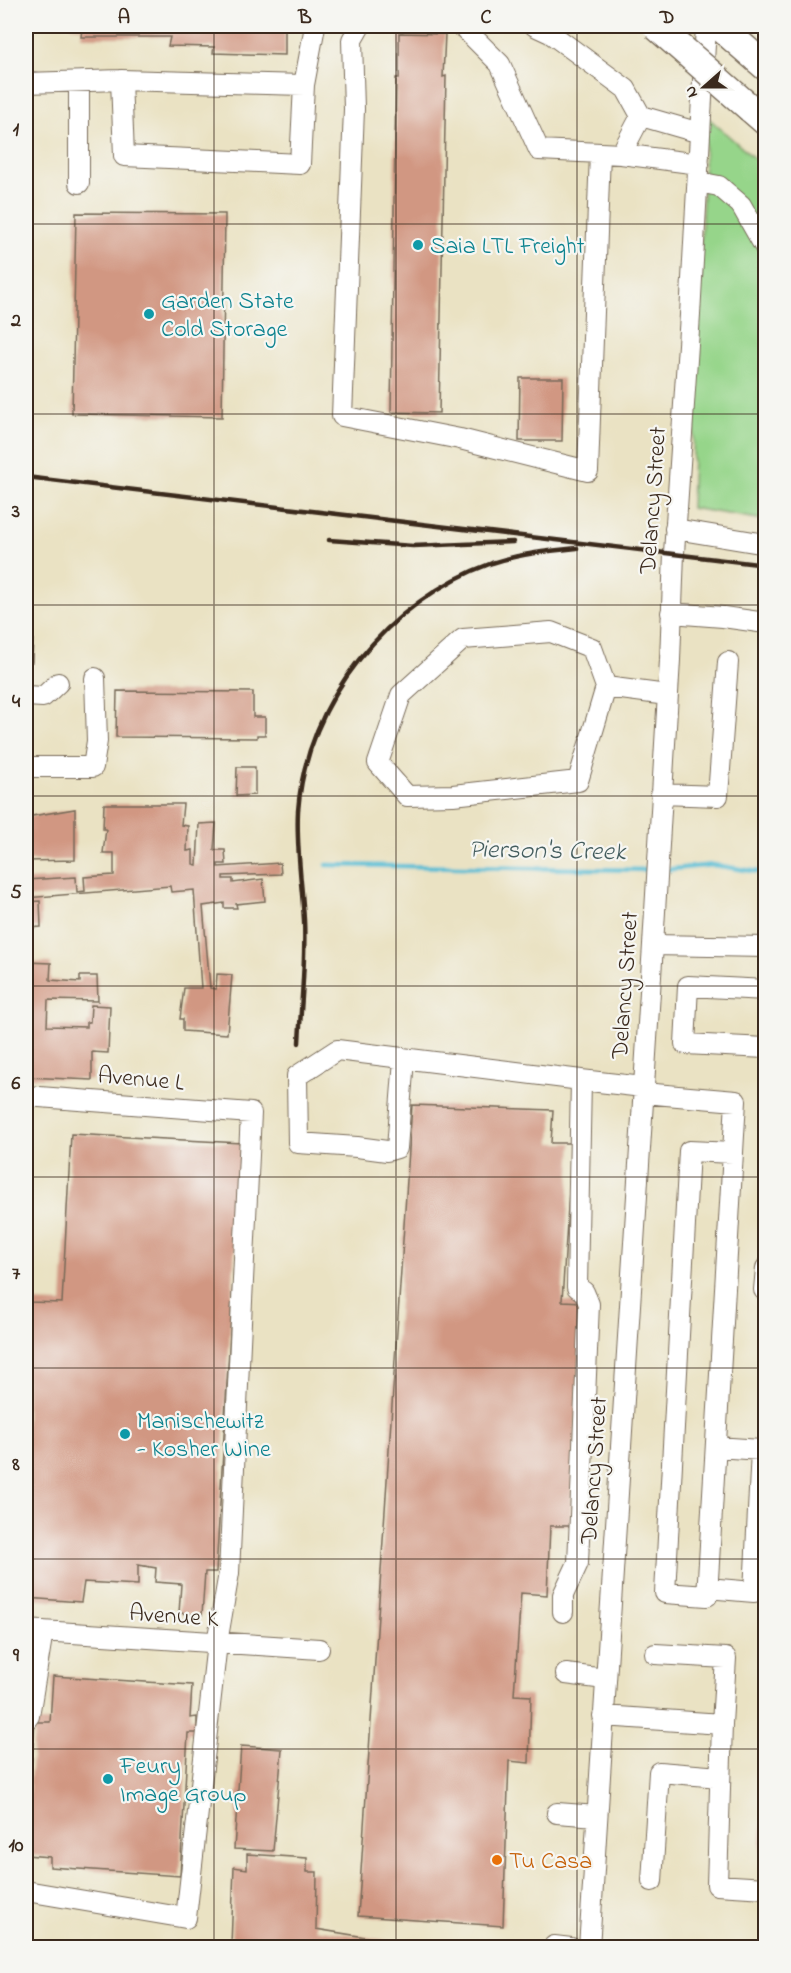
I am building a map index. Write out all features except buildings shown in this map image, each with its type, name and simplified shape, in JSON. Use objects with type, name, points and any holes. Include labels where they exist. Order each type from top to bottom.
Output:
[{"type":"highway","points":[[656,26],[758,116]]},
{"type":"highway","points":[[719,26],[763,65]]},
{"type":"street","points":[[121,80],[124,156],[300,164],[304,85],[315,26]]},
{"type":"street","points":[[360,26],[352,40],[354,109],[342,417],[460,439],[588,471],[600,153]]},
{"type":"street","points":[[460,26],[500,64],[539,150],[621,154],[698,173],[719,186],[741,205],[765,249]]},
{"type":"street","points":[[535,26],[550,33],[626,89],[641,116],[700,133]]},
{"type":"street","name":"Delancy Street","points":[[589,1947],[653,945],[675,530],[706,26]]},
{"type":"street","points":[[26,83],[121,80],[304,85]]},
{"type":"street","points":[[79,82],[79,183]]},
{"type":"street","points":[[621,154],[641,116]]},
{"type":"street","points":[[675,530],[765,544]]},
{"type":"street","points":[[671,613],[765,623]]},
{"type":"street","points":[[551,632],[592,648],[606,687],[578,781],[453,795],[407,796],[378,763],[401,695],[463,639],[551,632]]},
{"type":"street","points":[[662,794],[718,796],[728,662]]},
{"type":"street","points":[[26,767],[93,767],[97,741],[95,678]]},
{"type":"street","points":[[26,696],[43,697],[58,683]]},
{"type":"street","points":[[606,687],[668,695]]},
{"type":"street","points":[[653,945],[765,947]]},
{"type":"street","points":[[765,990],[688,986],[685,1044],[765,1048]]},
{"type":"street","points":[[404,1059],[396,1148],[387,1151],[298,1143],[297,1076],[337,1050],[736,1101],[733,1153],[716,1447],[707,1588],[707,1596],[665,1593],[689,1152],[733,1153]]},
{"type":"street","points":[[563,1612],[563,1595],[578,1563],[589,1304],[584,1292],[577,1287],[581,1080]]},
{"type":"street","name":"Avenue L","points":[[26,1096],[252,1113],[229,1573],[217,1643]]},
{"type":"street","points":[[764,1290],[765,1268]]},
{"type":"street","points":[[707,1588],[754,1592],[761,1450],[716,1447]]},
{"type":"street","points":[[26,1720],[29,1716],[34,1631]]},
{"type":"street","name":"Avenue K","points":[[34,1631],[320,1649]]},
{"type":"street","points":[[26,1891],[186,1918],[217,1643]]},
{"type":"street","points":[[655,1654],[726,1658],[717,1885],[765,1888]]},
{"type":"street","points":[[566,1674],[605,1679]]},
{"type":"street","points":[[603,1716],[722,1724]]},
{"type":"street","points":[[652,1881],[659,1773],[720,1777]]},
{"type":"street","points":[[557,1813],[597,1816]]},
{"type":"street","points":[[552,1947],[571,1947]]},
{"type":"green space","points":[[706,116],[765,168],[765,520],[691,508]]},
{"type":"waterway","name":"Pierson's Creek","points":[[327,865],[652,870]]},
{"type":"waterway","name":"Pierson's Creek","points":[[663,870],[713,865],[766,873]]},
{"type":"railway","points":[[26,477],[766,565]]},
{"type":"railway","points":[[329,540],[413,546],[513,542]]},
{"type":"railway","points":[[299,1043],[304,935],[298,852],[298,811],[304,770],[317,731],[336,694],[359,659],[387,628],[419,602],[454,580],[502,560],[534,553],[577,548]]},
{"type":"place","name":"Saia LTL Freight","points":[[418,245]]},
{"type":"place","name":"Garden State Cold Storage","points":[[149,314]]},
{"type":"place","name":"Manischewitz - Kosher Wine","points":[[125,1434]]},
{"type":"place","name":"Feury Image Group","points":[[108,1779]]},
{"type":"place","name":"Tu Casa","points":[[497,1860]]}]
